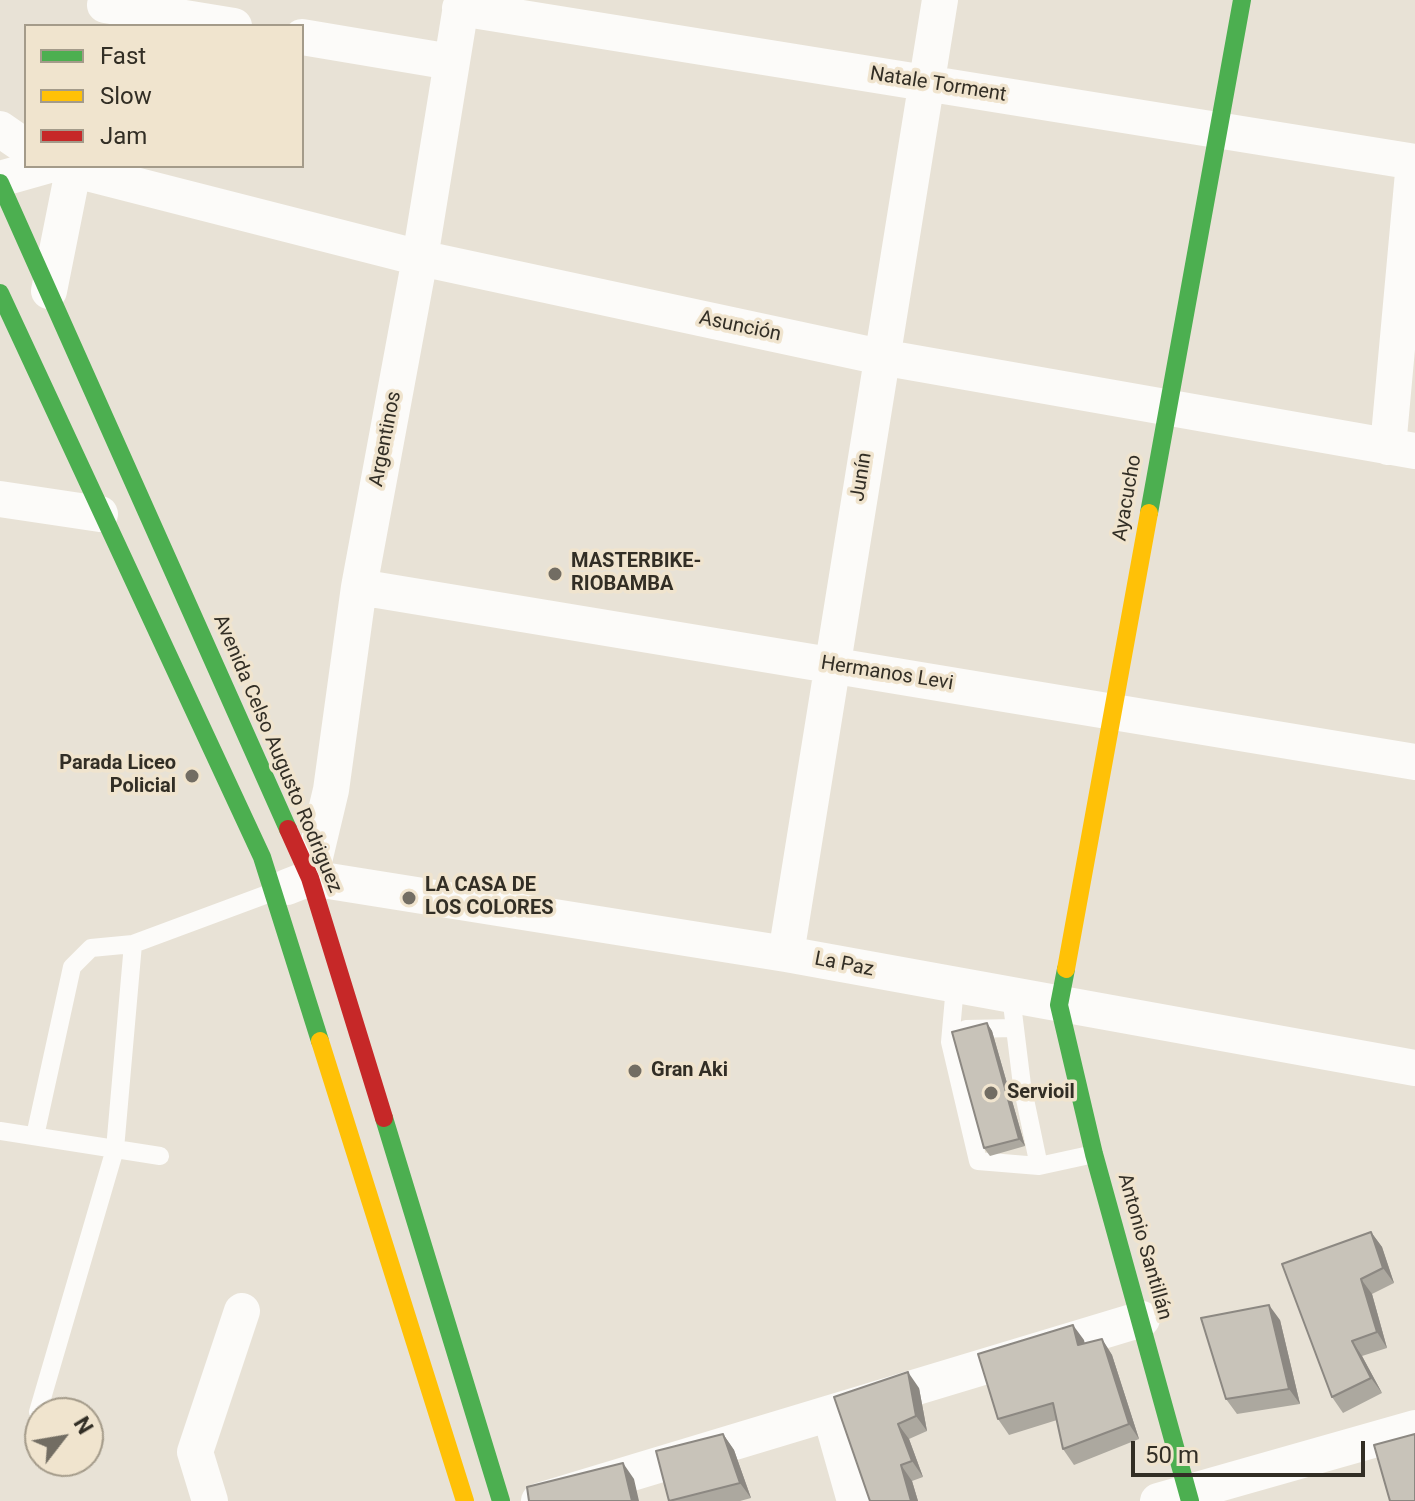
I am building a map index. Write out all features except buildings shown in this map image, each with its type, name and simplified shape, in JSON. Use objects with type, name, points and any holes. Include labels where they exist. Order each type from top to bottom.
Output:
[{"type":"street","name":"Junín","points":[[786,954],[924,83],[940,0]]},
{"type":"street","name":"Ayacucho","points":[[1059,1005],[1242,0]]},
{"type":"street","name":"Natale Torment","points":[[461,4],[1415,162]]},
{"type":"street","name":"Argentinos","points":[[310,878],[331,790],[359,587],[420,258],[461,4]]},
{"type":"street","points":[[104,10],[218,24]]},
{"type":"street","points":[[304,37],[451,62]]},
{"type":"street","points":[[0,129],[24,146]]},
{"type":"street","points":[[1402,449],[1415,162]]},
{"type":"street","points":[[0,181],[58,168]]},
{"type":"street","points":[[49,291],[63,168]]},
{"type":"street","name":"Asunción","points":[[67,168],[420,258],[881,357],[1402,449]]},
{"type":"street","name":"Avenida Celso Augusto Rodriguez","points":[[0,181],[310,878],[501,1501]]},
{"type":"street","points":[[0,293],[100,514],[219,759],[262,857],[465,1501]]},
{"type":"street","points":[[0,499],[100,514]]},
{"type":"street","name":"Hermanos Levi","points":[[359,587],[1415,762]]},
{"type":"street","name":"La Paz","points":[[273,892],[310,878],[786,954],[955,986],[1013,1012],[1059,1005],[1415,1068]]},
{"type":"street","name":"Antonio Santillán","points":[[1059,1005],[1094,1154],[1142,1319],[1179,1498]]},
{"type":"street","points":[[210,1501],[195,1452],[242,1311]]},
{"type":"street","points":[[539,1501],[1142,1319]]},
{"type":"street","points":[[830,1413],[855,1501]]},
{"type":"street","points":[[1179,1498],[1415,1428]]},
{"type":"lane","points":[[35,1136],[72,967],[91,948],[133,944],[273,892]]},
{"type":"lane","points":[[42,1397],[115,1149],[133,944]]},
{"type":"lane","points":[[955,986],[950,1042],[978,1161],[1039,1166],[1094,1154]]},
{"type":"lane","points":[[952,1029],[1013,1012],[1039,1166]]},
{"type":"lane","points":[[0,1131],[160,1156]]},
{"type":"traffic: fast","points":[[1149,513],[1242,0]]},
{"type":"traffic: fast","points":[[0,183],[288,829]]},
{"type":"traffic: fast","points":[[0,293],[262,857],[320,1041]]},
{"type":"traffic: fast","points":[[1066,969],[1059,1005],[1094,1154],[1190,1501]]},
{"type":"traffic: fast","points":[[384,1118],[501,1501]]},
{"type":"traffic: slow","points":[[1066,969],[1149,513]]},
{"type":"traffic: slow","points":[[320,1041],[465,1501]]},
{"type":"traffic: jam","points":[[288,829],[310,878],[384,1118]]},
{"type":"place","name":"MASTERBIKE- RIOBAMBA","points":[[555,574]]},
{"type":"place","name":"Parada Liceo Policial","points":[[192,776]]},
{"type":"place","name":"LA CASA DE LOS COLORES","points":[[409,898]]},
{"type":"place","name":"Gran Aki","points":[[635,1071]]},
{"type":"place","name":"Servioil","points":[[991,1093]]}]
